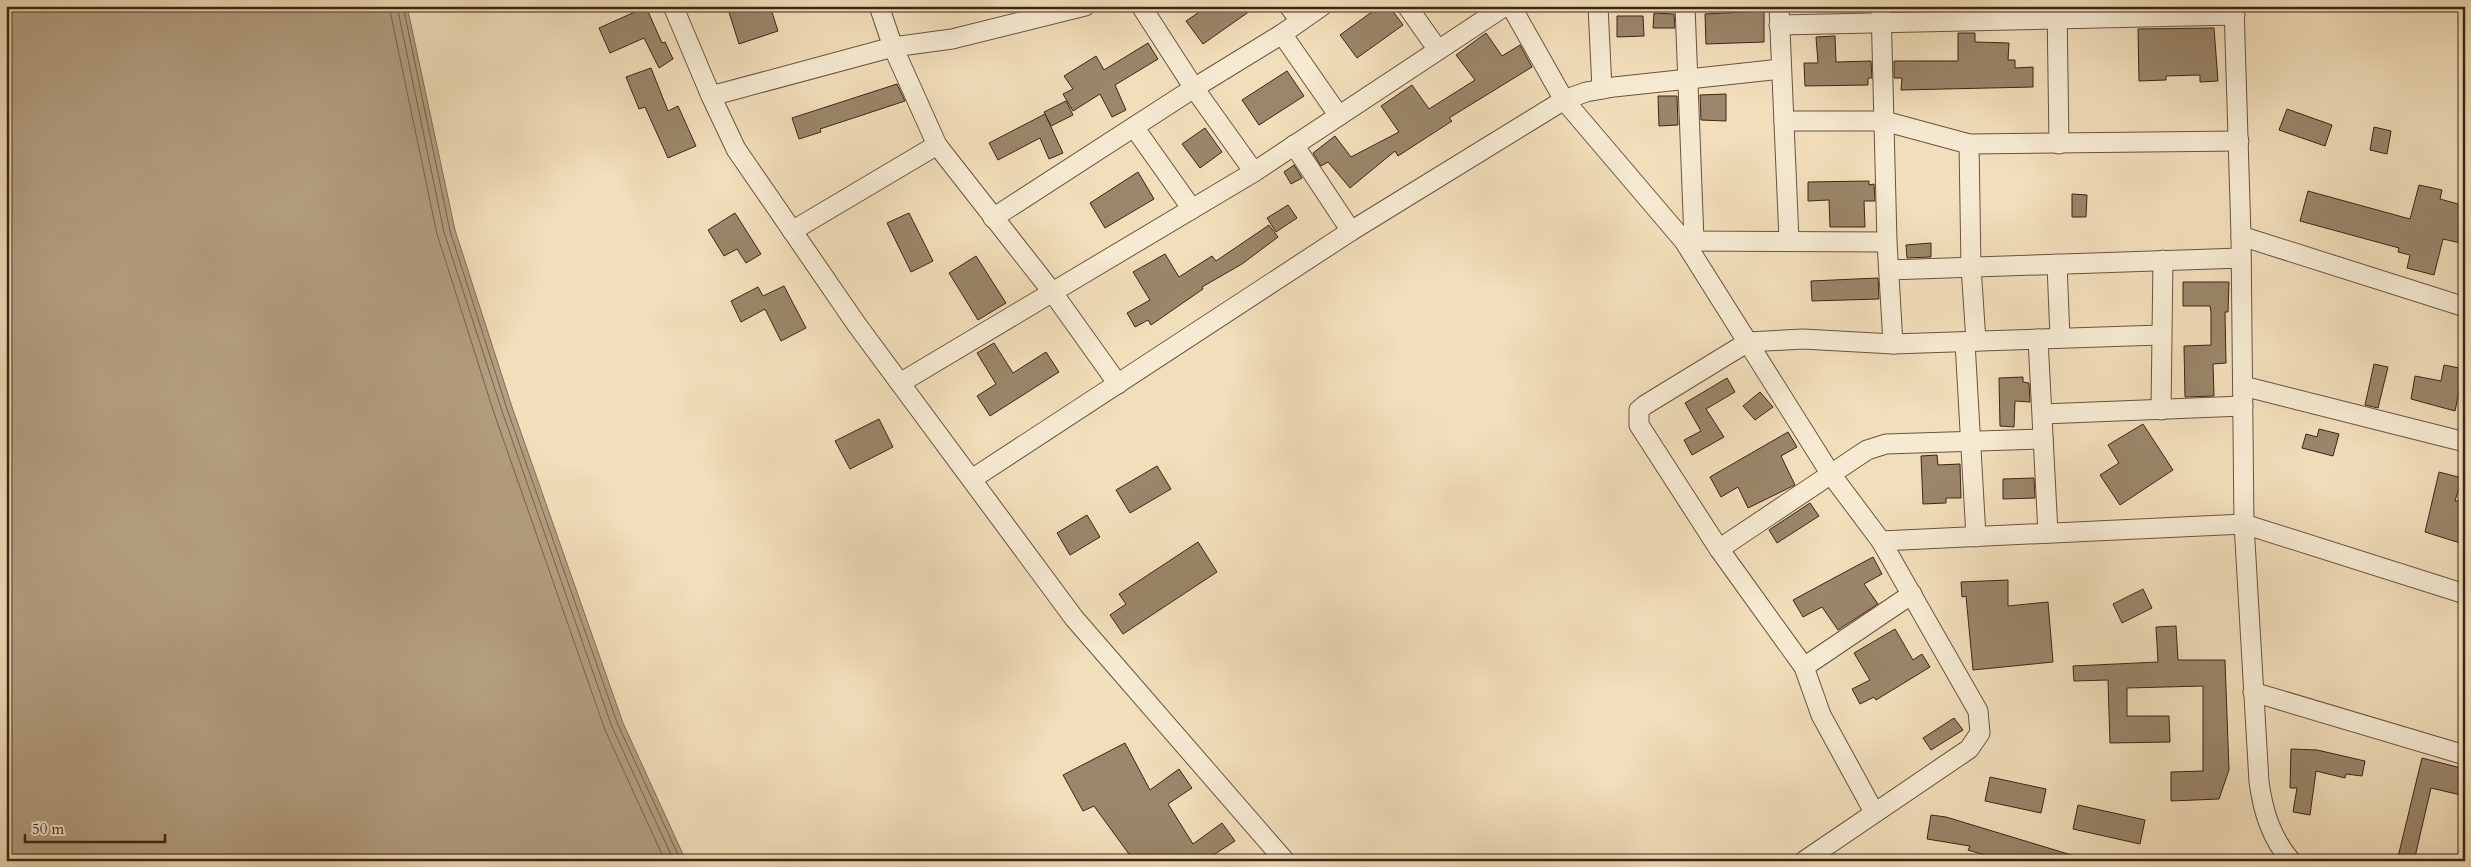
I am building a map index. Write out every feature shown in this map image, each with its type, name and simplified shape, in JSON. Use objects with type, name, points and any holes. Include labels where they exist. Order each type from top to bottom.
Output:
[{"type":"street","points":[[673,6],[711,96],[736,149],[900,383],[1074,618],[1285,861]]},
{"type":"street","points":[[879,6],[893,47],[938,145],[1053,293],[1118,384]]},
{"type":"street","points":[[1141,6],[1194,88],[1254,172]]},
{"type":"street","points":[[1289,6],[1300,22]]},
{"type":"street","points":[[993,218],[1194,88],[1282,34],[1322,6]]},
{"type":"street","points":[[1408,6],[1438,50]]},
{"type":"street","points":[[900,383],[1254,172],[1505,6]]},
{"type":"street","points":[[1511,6],[1564,100],[1689,241],[1748,342],[1830,474],[1881,541],[1978,711],[1980,733],[1969,749],[1804,861]]},
{"type":"street","points":[[1598,6],[1602,89]]},
{"type":"street","points":[[1685,6],[1689,241]]},
{"type":"street","points":[[1779,6],[1789,240]]},
{"type":"street","points":[[711,96],[893,47],[952,39],[1082,7]]},
{"type":"street","points":[[1779,25],[1881,14],[2235,10],[2241,236],[2244,524],[2253,692],[2262,804],[2271,830],[2281,849],[2291,861]]},
{"type":"street","points":[[2058,12],[2059,144]]},
{"type":"street","points":[[1881,14],[1887,242],[1893,344]]},
{"type":"street","points":[[1282,34],[1339,116]]},
{"type":"street","points":[[972,479],[1350,230],[1564,100],[1586,92],[1602,89],[1782,69]]},
{"type":"street","points":[[1784,121],[1884,121],[1969,144],[2239,141]]},
{"type":"street","points":[[1134,127],[1192,209]]},
{"type":"street","points":[[1969,144],[1972,267],[1970,441],[1976,537]]},
{"type":"street","points":[[792,230],[938,145]]},
{"type":"street","points":[[1294,145],[1350,230]]},
{"type":"street","points":[[2241,236],[2465,307]]},
{"type":"street","points":[[1689,241],[1789,240],[1887,242]]},
{"type":"street","points":[[1889,270],[2241,258]]},
{"type":"street","points":[[2160,410],[2163,260]]},
{"type":"street","points":[[2057,264],[2060,338]]},
{"type":"street","points":[[1874,812],[1824,722],[1804,667],[1719,549],[1639,425],[1639,410],[1645,404],[1748,342],[1803,339],[1893,344],[2160,335]]},
{"type":"street","points":[[2038,339],[2048,533]]},
{"type":"street","points":[[2243,386],[2465,442]]},
{"type":"street","points":[[2043,414],[2243,406]]},
{"type":"street","points":[[1719,549],[1867,450],[1886,444],[2043,439]]},
{"type":"street","points":[[1881,541],[2244,524],[2465,594]]},
{"type":"street","points":[[1804,667],[1912,594]]},
{"type":"street","points":[[2253,692],[2465,756]]},
{"type":"water","points":[[6,6],[407,6],[455,230],[512,407],[623,723],[686,861],[6,861]]},
{"type":"building","points":[[727,6],[770,6],[778,31],[739,44]]},
{"type":"building","points":[[1208,6],[1257,6],[1203,44],[1186,21]]},
{"type":"building","points":[[1380,6],[1389,6],[1403,25],[1357,58],[1340,35]]},
{"type":"building","points":[[646,7],[662,43],[665,42],[673,59],[659,68],[644,38],[610,53],[599,28]]},
{"type":"building","points":[[1764,11],[1764,42],[1706,44],[1705,14]]},
{"type":"building","points":[[1654,13],[1674,14],[1675,28],[1653,28]]},
{"type":"building","points":[[1617,16],[1643,16],[1644,36],[1617,37]]},
{"type":"building","points":[[2214,28],[2218,81],[2200,82],[2200,75],[2166,76],[2166,80],[2139,81],[2138,29]]},
{"type":"building","points":[[1486,33],[1502,56],[1520,45],[1532,67],[1449,118],[1452,121],[1398,156],[1395,151],[1350,188],[1328,162],[1321,166],[1313,153],[1335,136],[1351,157],[1399,132],[1381,106],[1412,85],[1429,109],[1475,80],[1456,55]]},
{"type":"building","points":[[1958,33],[1975,33],[1975,42],[2009,43],[2008,60],[2015,60],[2015,68],[2033,67],[2033,87],[1901,90],[1902,78],[1894,78],[1894,61],[1958,61]]},
{"type":"building","points":[[1835,36],[1836,62],[1871,61],[1872,78],[1868,78],[1868,85],[1805,86],[1804,63],[1818,63],[1816,37]]},
{"type":"building","points":[[1148,43],[1158,59],[1115,85],[1126,110],[1112,117],[1100,94],[1073,111],[1063,94],[1073,89],[1064,76],[1096,56],[1104,70]]},
{"type":"building","points":[[651,68],[668,111],[678,106],[696,146],[668,158],[645,107],[639,109],[626,77]]},
{"type":"building","points":[[1287,71],[1304,96],[1259,125],[1242,100]]},
{"type":"building","points":[[897,84],[905,101],[820,129],[821,132],[799,139],[792,118]]},
{"type":"building","points":[[1726,94],[1726,121],[1701,120],[1700,95]]},
{"type":"building","points":[[1658,96],[1677,96],[1678,125],[1659,126]]},
{"type":"building","points":[[1066,101],[1073,115],[1051,126],[1044,112]]},
{"type":"building","points":[[2287,109],[2332,125],[2325,146],[2279,130]]},
{"type":"building","points":[[1045,114],[1063,153],[1049,159],[1040,138],[998,160],[989,143]]},
{"type":"building","points":[[2374,127],[2391,131],[2387,154],[2370,150]]},
{"type":"building","points":[[1205,128],[1222,152],[1200,168],[1182,144]]},
{"type":"building","points":[[1294,165],[1302,178],[1291,184],[1284,172]]},
{"type":"building","points":[[1138,172],[1154,199],[1105,228],[1090,203]]},
{"type":"building","points":[[1869,181],[1869,185],[1874,184],[1875,201],[1864,201],[1865,227],[1830,227],[1829,200],[1808,201],[1808,182]]},
{"type":"building","points":[[2419,185],[2442,190],[2440,199],[2465,206],[2465,244],[2443,239],[2434,275],[2407,268],[2410,255],[2398,252],[2399,248],[2300,221],[2308,191],[2410,219]]},
{"type":"building","points":[[2072,194],[2087,195],[2086,217],[2072,217]]},
{"type":"building","points":[[1288,205],[1297,218],[1276,232],[1267,218]]},
{"type":"building","points":[[735,213],[761,254],[746,263],[737,249],[724,256],[708,230]]},
{"type":"building","points":[[909,213],[933,261],[911,272],[887,223]]},
{"type":"building","points":[[1269,225],[1278,237],[1242,264],[1202,287],[1203,289],[1151,325],[1148,320],[1135,327],[1127,313],[1150,300],[1133,272],[1165,254],[1179,277],[1212,256],[1216,261]]},
{"type":"building","points":[[1931,243],[1931,257],[1907,258],[1906,245]]},
{"type":"building","points":[[976,256],[1006,303],[978,320],[949,273]]},
{"type":"building","points":[[1878,278],[1879,299],[1812,301],[1811,281]]},
{"type":"building","points":[[2183,282],[2229,282],[2228,312],[2225,312],[2226,363],[2213,364],[2214,396],[2185,397],[2184,346],[2211,345],[2211,312],[2210,306],[2183,306]]},
{"type":"building","points":[[784,286],[806,328],[781,341],[765,309],[741,322],[731,301],[758,287],[763,296]]},
{"type":"building","points":[[994,343],[1013,373],[1046,352],[1059,372],[990,416],[977,396],[996,384],[977,353]]},
{"type":"building","points":[[2374,364],[2388,367],[2378,408],[2365,405]]},
{"type":"building","points":[[2444,365],[2464,369],[2455,411],[2411,399],[2415,376],[2441,381]]},
{"type":"building","points":[[2023,377],[2023,382],[2029,383],[2030,402],[2015,401],[2014,427],[2000,426],[1999,378]]},
{"type":"building","points":[[1727,378],[1735,392],[1706,409],[1724,437],[1692,455],[1684,440],[1701,431],[1685,403]]},
{"type":"building","points":[[1760,392],[1773,407],[1755,420],[1743,406]]},
{"type":"building","points":[[879,419],[893,447],[850,469],[835,441]]},
{"type":"building","points":[[2143,424],[2173,470],[2120,505],[2100,475],[2119,463],[2108,445]]},
{"type":"building","points":[[2319,429],[2339,434],[2333,456],[2302,448],[2306,434],[2317,437]]},
{"type":"building","points":[[1788,432],[1797,447],[1781,456],[1795,485],[1748,508],[1738,487],[1721,497],[1710,477]]},
{"type":"building","points":[[1937,455],[1938,465],[1960,464],[1961,498],[1946,498],[1946,503],[1923,504],[1921,456]]},
{"type":"building","points":[[1157,466],[1171,489],[1130,513],[1116,490]]},
{"type":"building","points":[[2439,472],[2462,478],[2455,501],[2462,501],[2460,543],[2425,532]]},
{"type":"building","points":[[2034,478],[2035,498],[2003,499],[2003,479]]},
{"type":"building","points":[[1810,503],[1819,516],[1777,543],[1769,530]]},
{"type":"building","points":[[1087,515],[1100,537],[1070,555],[1057,533]]},
{"type":"building","points":[[1198,542],[1217,572],[1123,634],[1110,615],[1126,604],[1119,594]]},
{"type":"building","points":[[1873,557],[1882,574],[1864,584],[1878,604],[1838,630],[1822,607],[1803,617],[1793,600]]},
{"type":"building","points":[[2008,580],[2008,606],[2048,602],[2053,662],[1973,670],[1966,596],[1962,597],[1961,582]]},
{"type":"building","points":[[2143,589],[2152,608],[2122,623],[2113,604]]},
{"type":"building","points":[[2176,626],[2178,660],[2225,660],[2229,770],[2219,799],[2171,801],[2171,772],[2203,771],[2203,686],[2127,688],[2127,716],[2169,716],[2170,742],[2110,743],[2108,680],[2074,681],[2073,666],[2158,662],[2156,627]]},
{"type":"building","points":[[1895,629],[1913,660],[1922,654],[1930,667],[1876,700],[1874,697],[1860,704],[1852,689],[1870,680],[1854,653]]},
{"type":"building","points":[[1954,718],[1963,730],[1931,750],[1923,738]]},
{"type":"building","points":[[1125,743],[1150,790],[1179,769],[1192,788],[1168,804],[1193,844],[1222,823],[1235,841],[1204,861],[1134,861],[1094,806],[1083,811],[1063,775]]},
{"type":"building","points":[[2291,749],[2317,750],[2365,761],[2362,776],[2346,774],[2345,778],[2316,771],[2310,815],[2293,812],[2297,788],[2290,788]]},
{"type":"building","points":[[2422,758],[2465,769],[2465,796],[2431,788],[2414,861],[2397,861]]},
{"type":"building","points":[[1990,777],[2046,789],[2041,813],[1985,801]]},
{"type":"building","points":[[2078,805],[2145,820],[2140,844],[2073,829]]},
{"type":"building","points":[[1931,815],[1946,817],[2078,857],[2077,861],[2005,861],[1968,850],[1970,846],[1927,839]]}]
